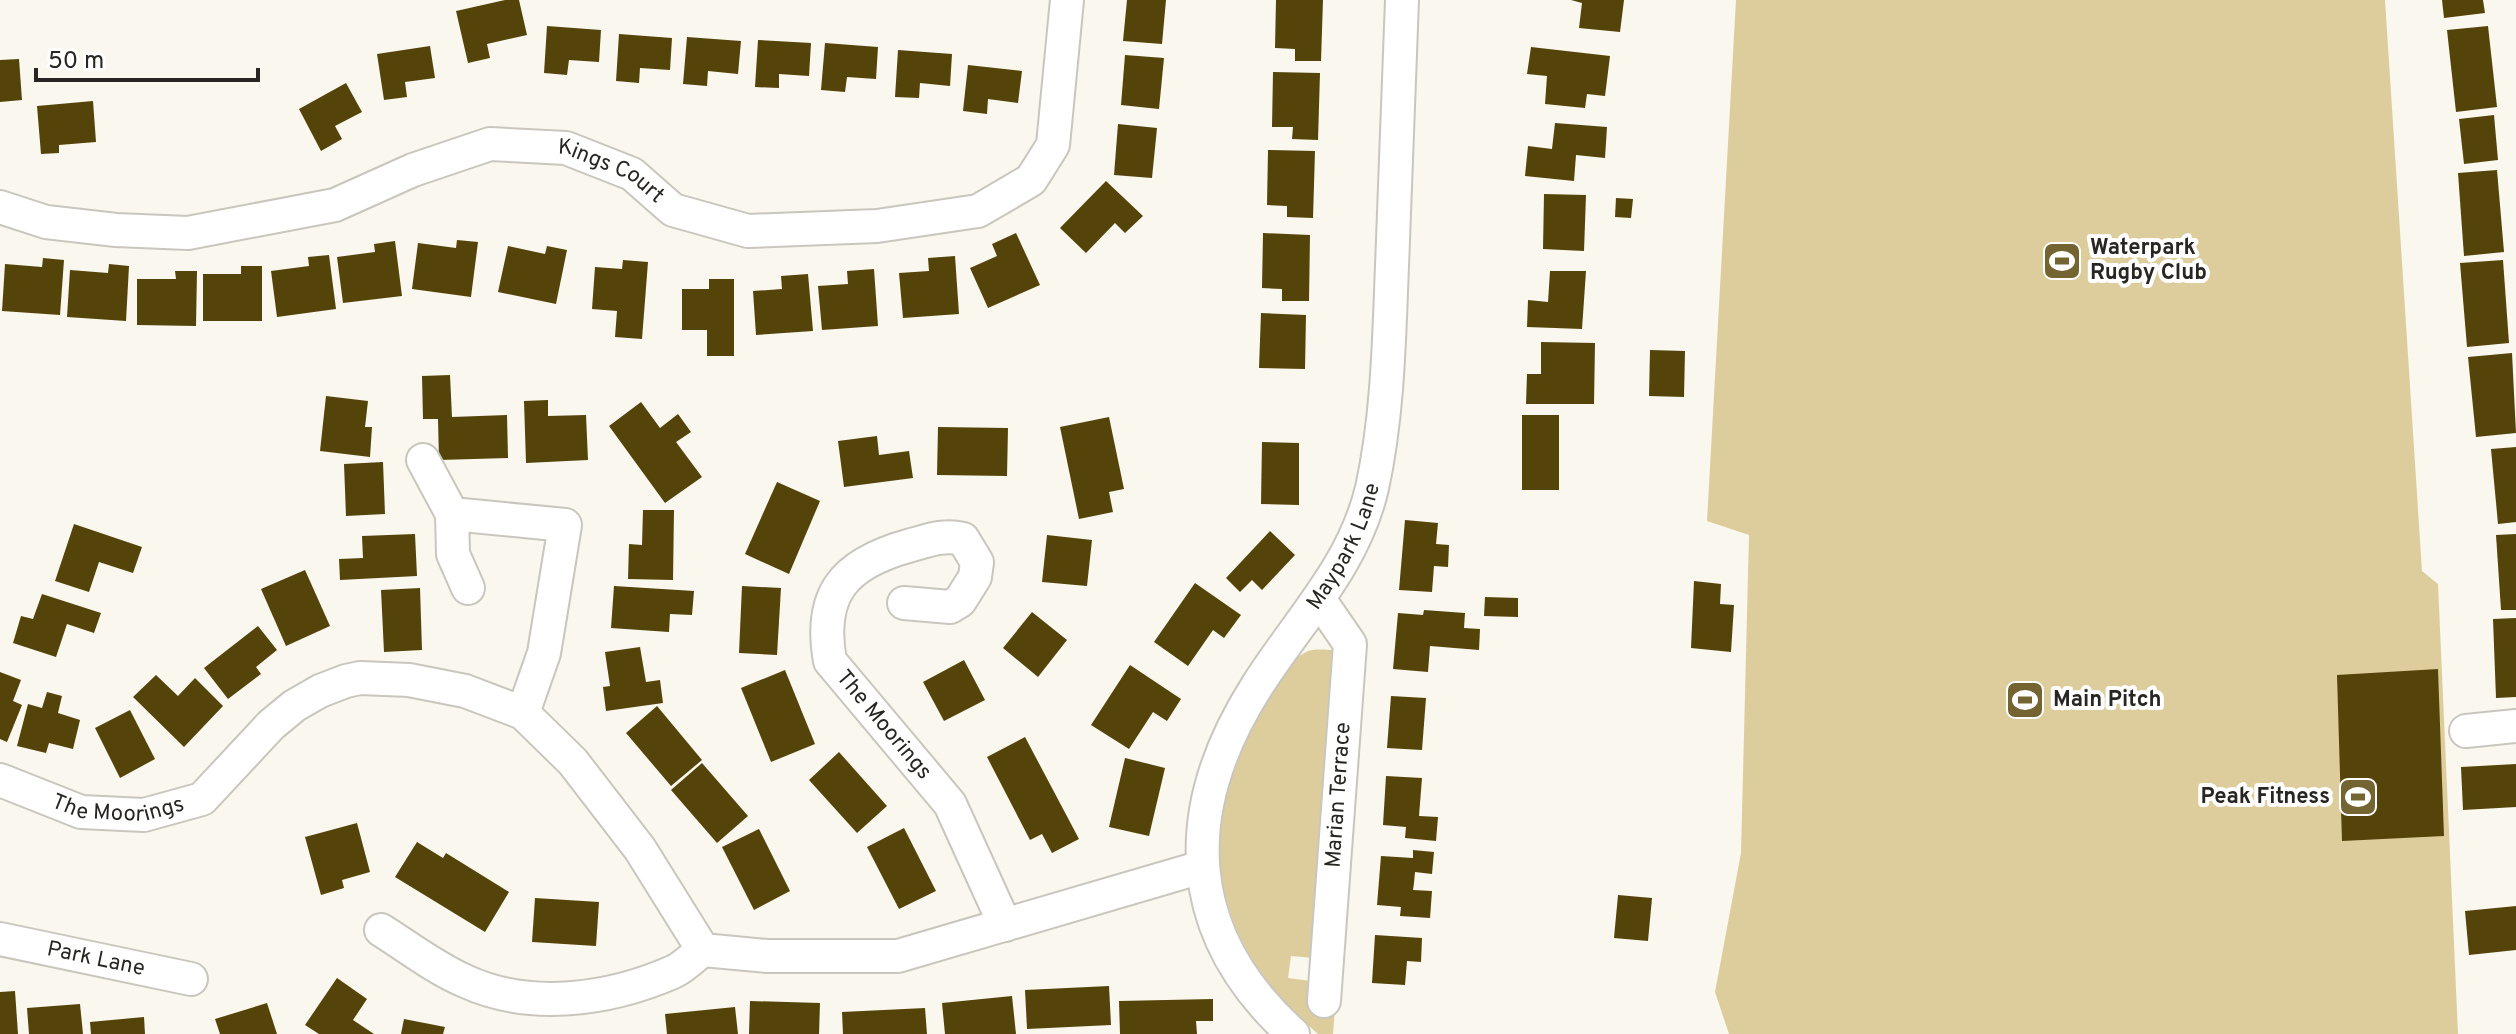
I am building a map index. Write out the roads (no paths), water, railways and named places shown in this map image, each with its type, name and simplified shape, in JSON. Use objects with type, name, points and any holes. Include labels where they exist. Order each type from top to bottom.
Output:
[{"type":"street","name":"Kings Court","points":[[0,207],[46,222],[116,230],[188,233],[335,205],[413,170],[490,144],[566,148],[632,174],[673,210],[748,231],[877,226],[978,211],[1031,180],[1053,145],[1067,0]]},
{"type":"street","name":"Maypark Lane","points":[[1293,1034],[1266,1007],[1232,962],[1211,912],[1202,867],[1206,811],[1224,751],[1256,688],[1339,569],[1364,517],[1380,442],[1388,367],[1402,0]]},
{"type":"street","points":[[423,460],[452,514],[453,554],[468,588]]},
{"type":"street","points":[[452,514],[565,525],[544,653],[523,713]]},
{"type":"street","name":"The Moorings","points":[[904,603],[950,607],[960,601],[975,577],[977,562],[963,539],[948,535],[901,548],[874,559],[850,575],[835,592],[827,614],[826,638],[830,661],[950,804],[1005,925]]},
{"type":"street","name":"Marian Terrace","points":[[1319,599],[1350,644],[1324,1001]]},
{"type":"street","name":"The Moorings","points":[[0,780],[81,812],[144,815],[202,799],[271,725],[294,706],[320,691],[360,678],[409,680],[465,691],[523,713],[573,762],[640,849],[703,950]]},
{"type":"street","points":[[2466,731],[2516,726]]},
{"type":"street","points":[[381,930],[464,981],[504,993],[547,999],[581,998],[618,990],[675,971],[703,950],[767,956],[898,956],[1202,867]]},
{"type":"street","name":"Park Lane","points":[[0,939],[191,979]]},
{"type":"place","name":"Waterpark Rugby Club","points":[[2062,261]]},
{"type":"place","name":"Main Pitch","points":[[2025,700]]},
{"type":"place","name":"Peak Fitness","points":[[2358,797]]}]
